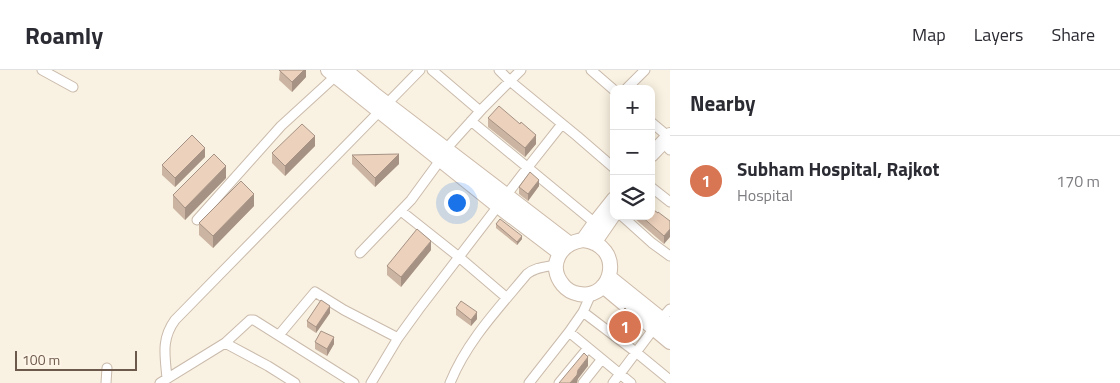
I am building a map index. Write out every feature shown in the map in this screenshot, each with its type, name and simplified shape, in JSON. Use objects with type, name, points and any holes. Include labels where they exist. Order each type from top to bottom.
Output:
[{"type":"main road","points":[[338,72],[502,200],[573,249],[602,247],[607,253],[611,269],[606,282],[599,290],[591,294],[581,295],[572,293],[564,287],[559,279],[573,249],[610,204]]},
{"type":"main road","points":[[655,152],[669,142]]},
{"type":"main road","points":[[655,161],[669,142]]},
{"type":"main road","points":[[573,249],[610,217]]},
{"type":"main road","points":[[606,282],[664,320],[670,342]]},
{"type":"street","points":[[42,70],[73,87]]},
{"type":"street","points":[[164,380],[166,337],[169,328],[175,320],[420,70]]},
{"type":"street","points":[[432,70],[480,111]]},
{"type":"street","points":[[500,70],[510,81],[610,165]]},
{"type":"street","points":[[360,253],[412,200],[444,154],[471,121],[521,70]]},
{"type":"street","points":[[591,70],[610,87]]},
{"type":"street","points":[[630,85],[645,70]]},
{"type":"street","points":[[197,220],[281,126],[338,72]]},
{"type":"street","points":[[471,121],[595,223]]},
{"type":"street","points":[[371,383],[398,338],[419,309],[562,124]]},
{"type":"street","points":[[655,126],[669,142]]},
{"type":"street","points":[[655,190],[670,202]]},
{"type":"street","points":[[401,211],[459,256],[507,298]]},
{"type":"street","points":[[626,220],[670,256]]},
{"type":"street","points":[[450,383],[459,362],[472,341],[527,274],[573,249]]},
{"type":"street","points":[[279,335],[314,292],[398,338]]},
{"type":"street","points":[[529,383],[583,312],[591,294]]},
{"type":"street","points":[[583,312],[670,380]]},
{"type":"street","points":[[164,380],[226,343],[250,320],[254,320],[354,383]]},
{"type":"street","points":[[613,383],[664,320]]},
{"type":"street","points":[[569,332],[631,383]]},
{"type":"street","points":[[226,343],[295,383]]},
{"type":"street","points":[[559,383],[588,348]]},
{"type":"street","points":[[583,383],[602,360]]},
{"type":"street","points":[[106,383],[107,368]]},
{"type":"building","points":[[279,70],[304,70],[292,82]]},
{"type":"building","points":[[499,106],[536,135],[525,148],[488,118]]},
{"type":"building","points":[[302,124],[315,136],[285,166],[272,153]]},
{"type":"building","points":[[192,135],[205,148],[175,178],[162,165]]},
{"type":"building","points":[[214,154],[226,166],[185,208],[173,195]]},
{"type":"building","points":[[399,154],[375,178],[352,155]]},
{"type":"building","points":[[530,172],[539,180],[528,194],[519,187]]},
{"type":"building","points":[[241,181],[254,194],[213,236],[199,223]]},
{"type":"building","points":[[655,211],[670,221],[670,229],[664,236],[646,220],[655,220]]},
{"type":"building","points":[[500,219],[522,236],[517,242],[496,224]]},
{"type":"building","points":[[417,229],[431,241],[401,277],[387,266]]},
{"type":"building","points":[[321,300],[330,306],[316,327],[307,321]]},
{"type":"building","points":[[461,301],[477,312],[471,320],[456,308]]},
{"type":"building","points":[[625,308],[639,321],[630,331],[615,319]]},
{"type":"building","points":[[321,331],[334,337],[327,349],[315,342]]},
{"type":"building","points":[[584,353],[588,357],[578,370],[577,375],[570,383],[559,383]]},
{"type":"place","name":"Subham Hospital, Rajkot","points":[[625,327]]}]
